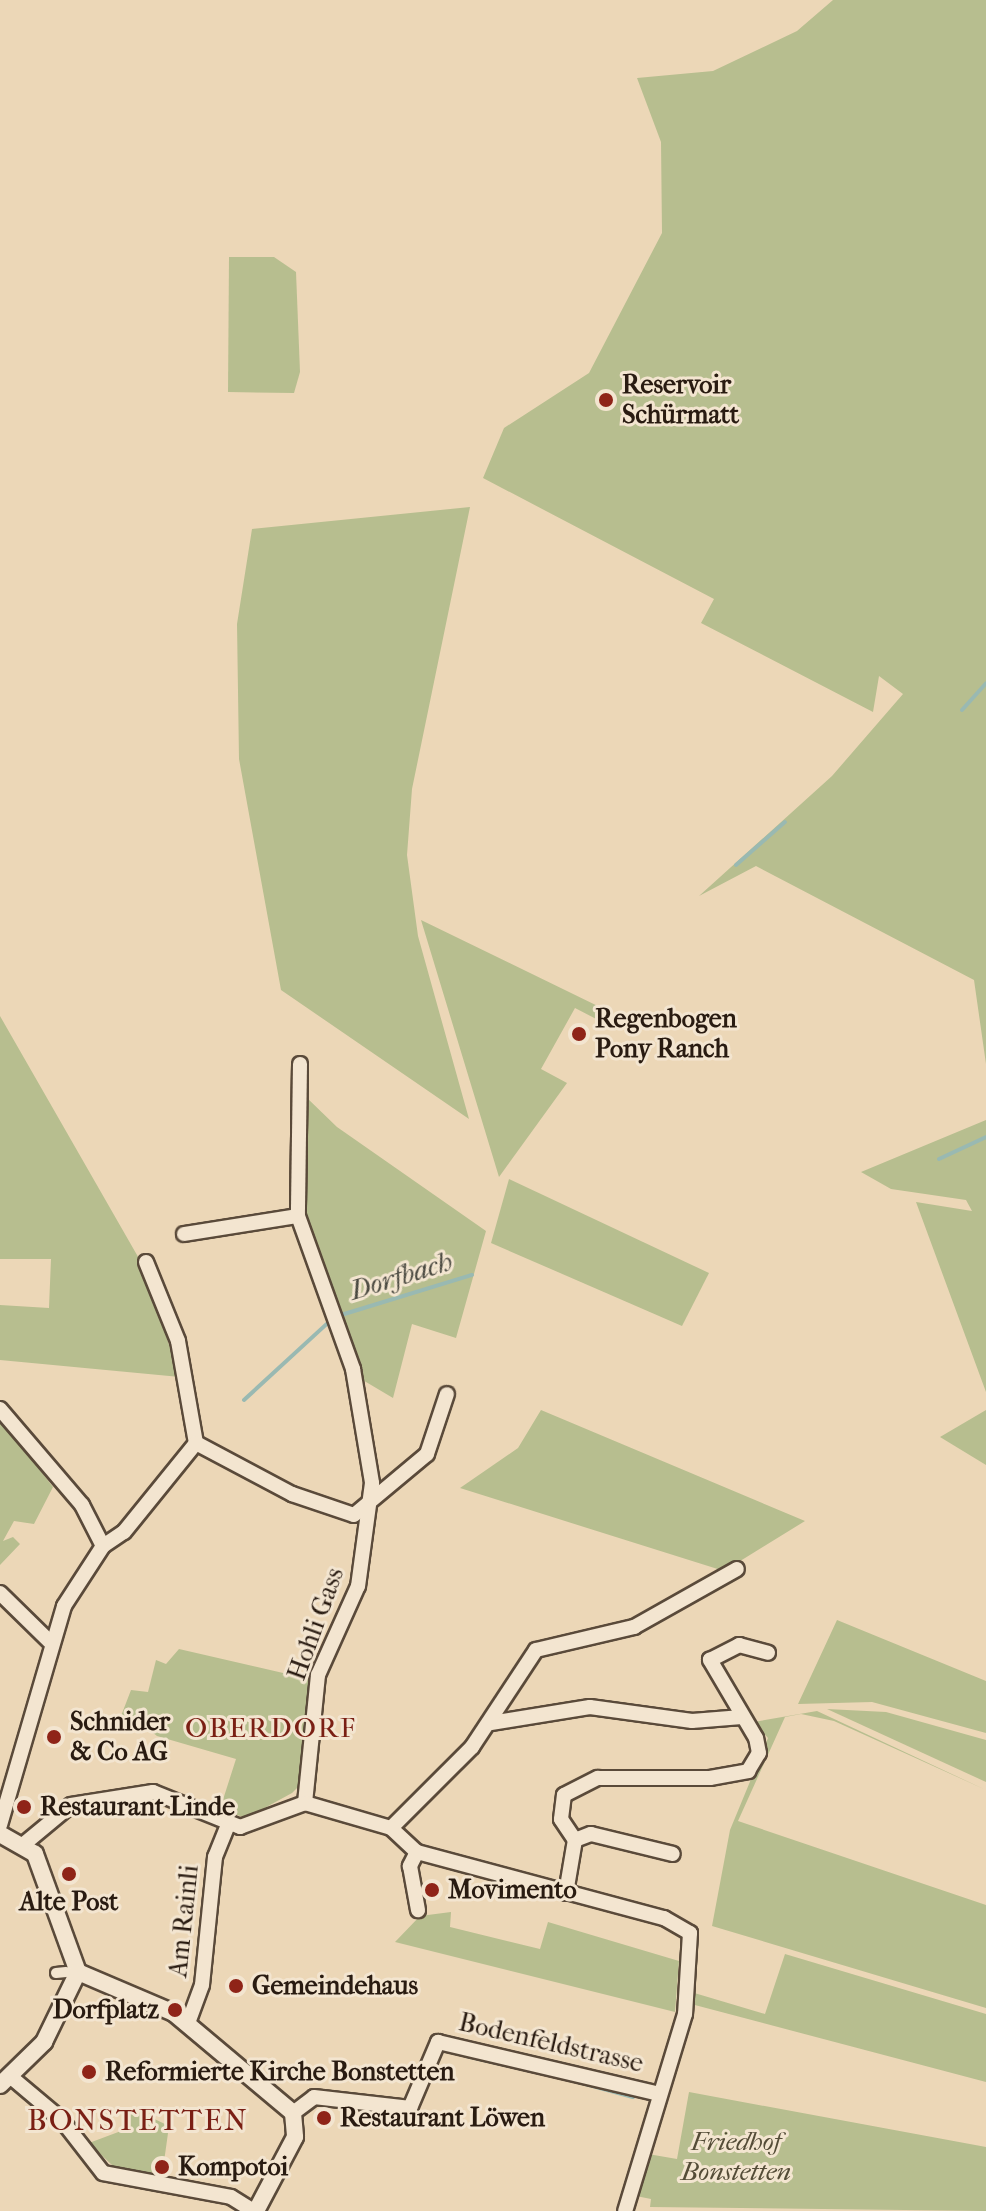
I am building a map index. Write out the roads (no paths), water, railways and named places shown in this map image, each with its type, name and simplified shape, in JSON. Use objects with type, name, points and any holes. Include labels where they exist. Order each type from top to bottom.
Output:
[{"type":"street","points":[[184,1234],[298,1216],[300,1064]]},
{"type":"street","name":"Hohli Gass","points":[[298,1216],[353,1369],[371,1459],[358,1586],[318,1675],[305,1803]]},
{"type":"street","points":[[0,1825],[49,1641],[103,1546],[124,1532],[196,1443],[178,1341],[146,1262]]},
{"type":"street","points":[[196,1443],[317,1504],[354,1515],[367,1510],[427,1454],[447,1394]]},
{"type":"street","points":[[0,1409],[82,1505],[103,1546]]},
{"type":"street","points":[[391,1828],[430,1795],[491,1723],[526,1659],[543,1645],[634,1627],[737,1569]]},
{"type":"street","points":[[0,1593],[49,1641]]},
{"type":"street","points":[[566,1893],[575,1840],[560,1811],[574,1784],[748,1771],[759,1746],[710,1660],[739,1645],[768,1653]]},
{"type":"street","points":[[491,1723],[590,1707],[692,1721],[742,1717]]},
{"type":"street","points":[[24,1844],[71,1805],[153,1792],[240,1827],[305,1803],[391,1828],[417,1852],[566,1893],[690,1933],[685,2014],[625,2211]]},
{"type":"street","name":"Am Rainli","points":[[188,2023],[202,1985],[215,1857],[228,1824]]},
{"type":"street","points":[[0,1834],[24,1844],[42,1867],[67,1972],[44,2042],[5,2081],[61,2119],[103,2173],[236,2198],[264,2194]]},
{"type":"street","points":[[575,1840],[591,1834],[673,1854]]},
{"type":"street","points":[[417,1852],[410,1866],[418,1910]]},
{"type":"street","points":[[67,1972],[188,2023],[293,2113],[295,2137],[255,2211],[236,2198]]},
{"type":"street","name":"Bodenfeldstrasse","points":[[293,2113],[314,2097],[410,2108],[438,2042],[580,2069],[659,2094]]},
{"type":"waterway","name":"Dorfbach","points":[[962,710],[986,683]]},
{"type":"waterway","name":"Dorfbach","points":[[736,865],[785,822]]},
{"type":"waterway","points":[[939,1159],[986,1137]]},
{"type":"waterway","name":"Dorfbach","points":[[341,1315],[472,1275]]},
{"type":"waterway","name":"Dorfbach","points":[[244,1400],[331,1320]]},
{"type":"waterway","points":[[466,2056],[558,2077]]},
{"type":"waterway","points":[[578,2082],[633,2097]]},
{"type":"place","name":"Reservoir Schürmatt","points":[[606,400]]},
{"type":"place","name":"Regenbogen Pony Ranch","points":[[579,1034]]},
{"type":"place","name":"Schnider & Co AG","points":[[54,1737]]},
{"type":"place","name":"Restaurant Linde","points":[[24,1807]]},
{"type":"place","name":"Alte Post","points":[[69,1874]]},
{"type":"place","name":"Movimento","points":[[432,1890]]},
{"type":"place","name":"Gemeindehaus","points":[[236,1986]]},
{"type":"place","name":"Dorfplatz","points":[[175,2010]]},
{"type":"place","name":"Reformierte Kirche Bonstetten","points":[[89,2072]]},
{"type":"place","name":"Restaurant Löwen","points":[[324,2118]]},
{"type":"place","name":"Kompotoi","points":[[162,2167]]},
{"type":"district","name":"OBERDORF","points":[[271,1728]]},
{"type":"district","name":"BONSTETTEN","points":[[138,2121]]},
{"type":"park label","name":"Friedhof Bonstetten","points":[[736,2157]]}]
